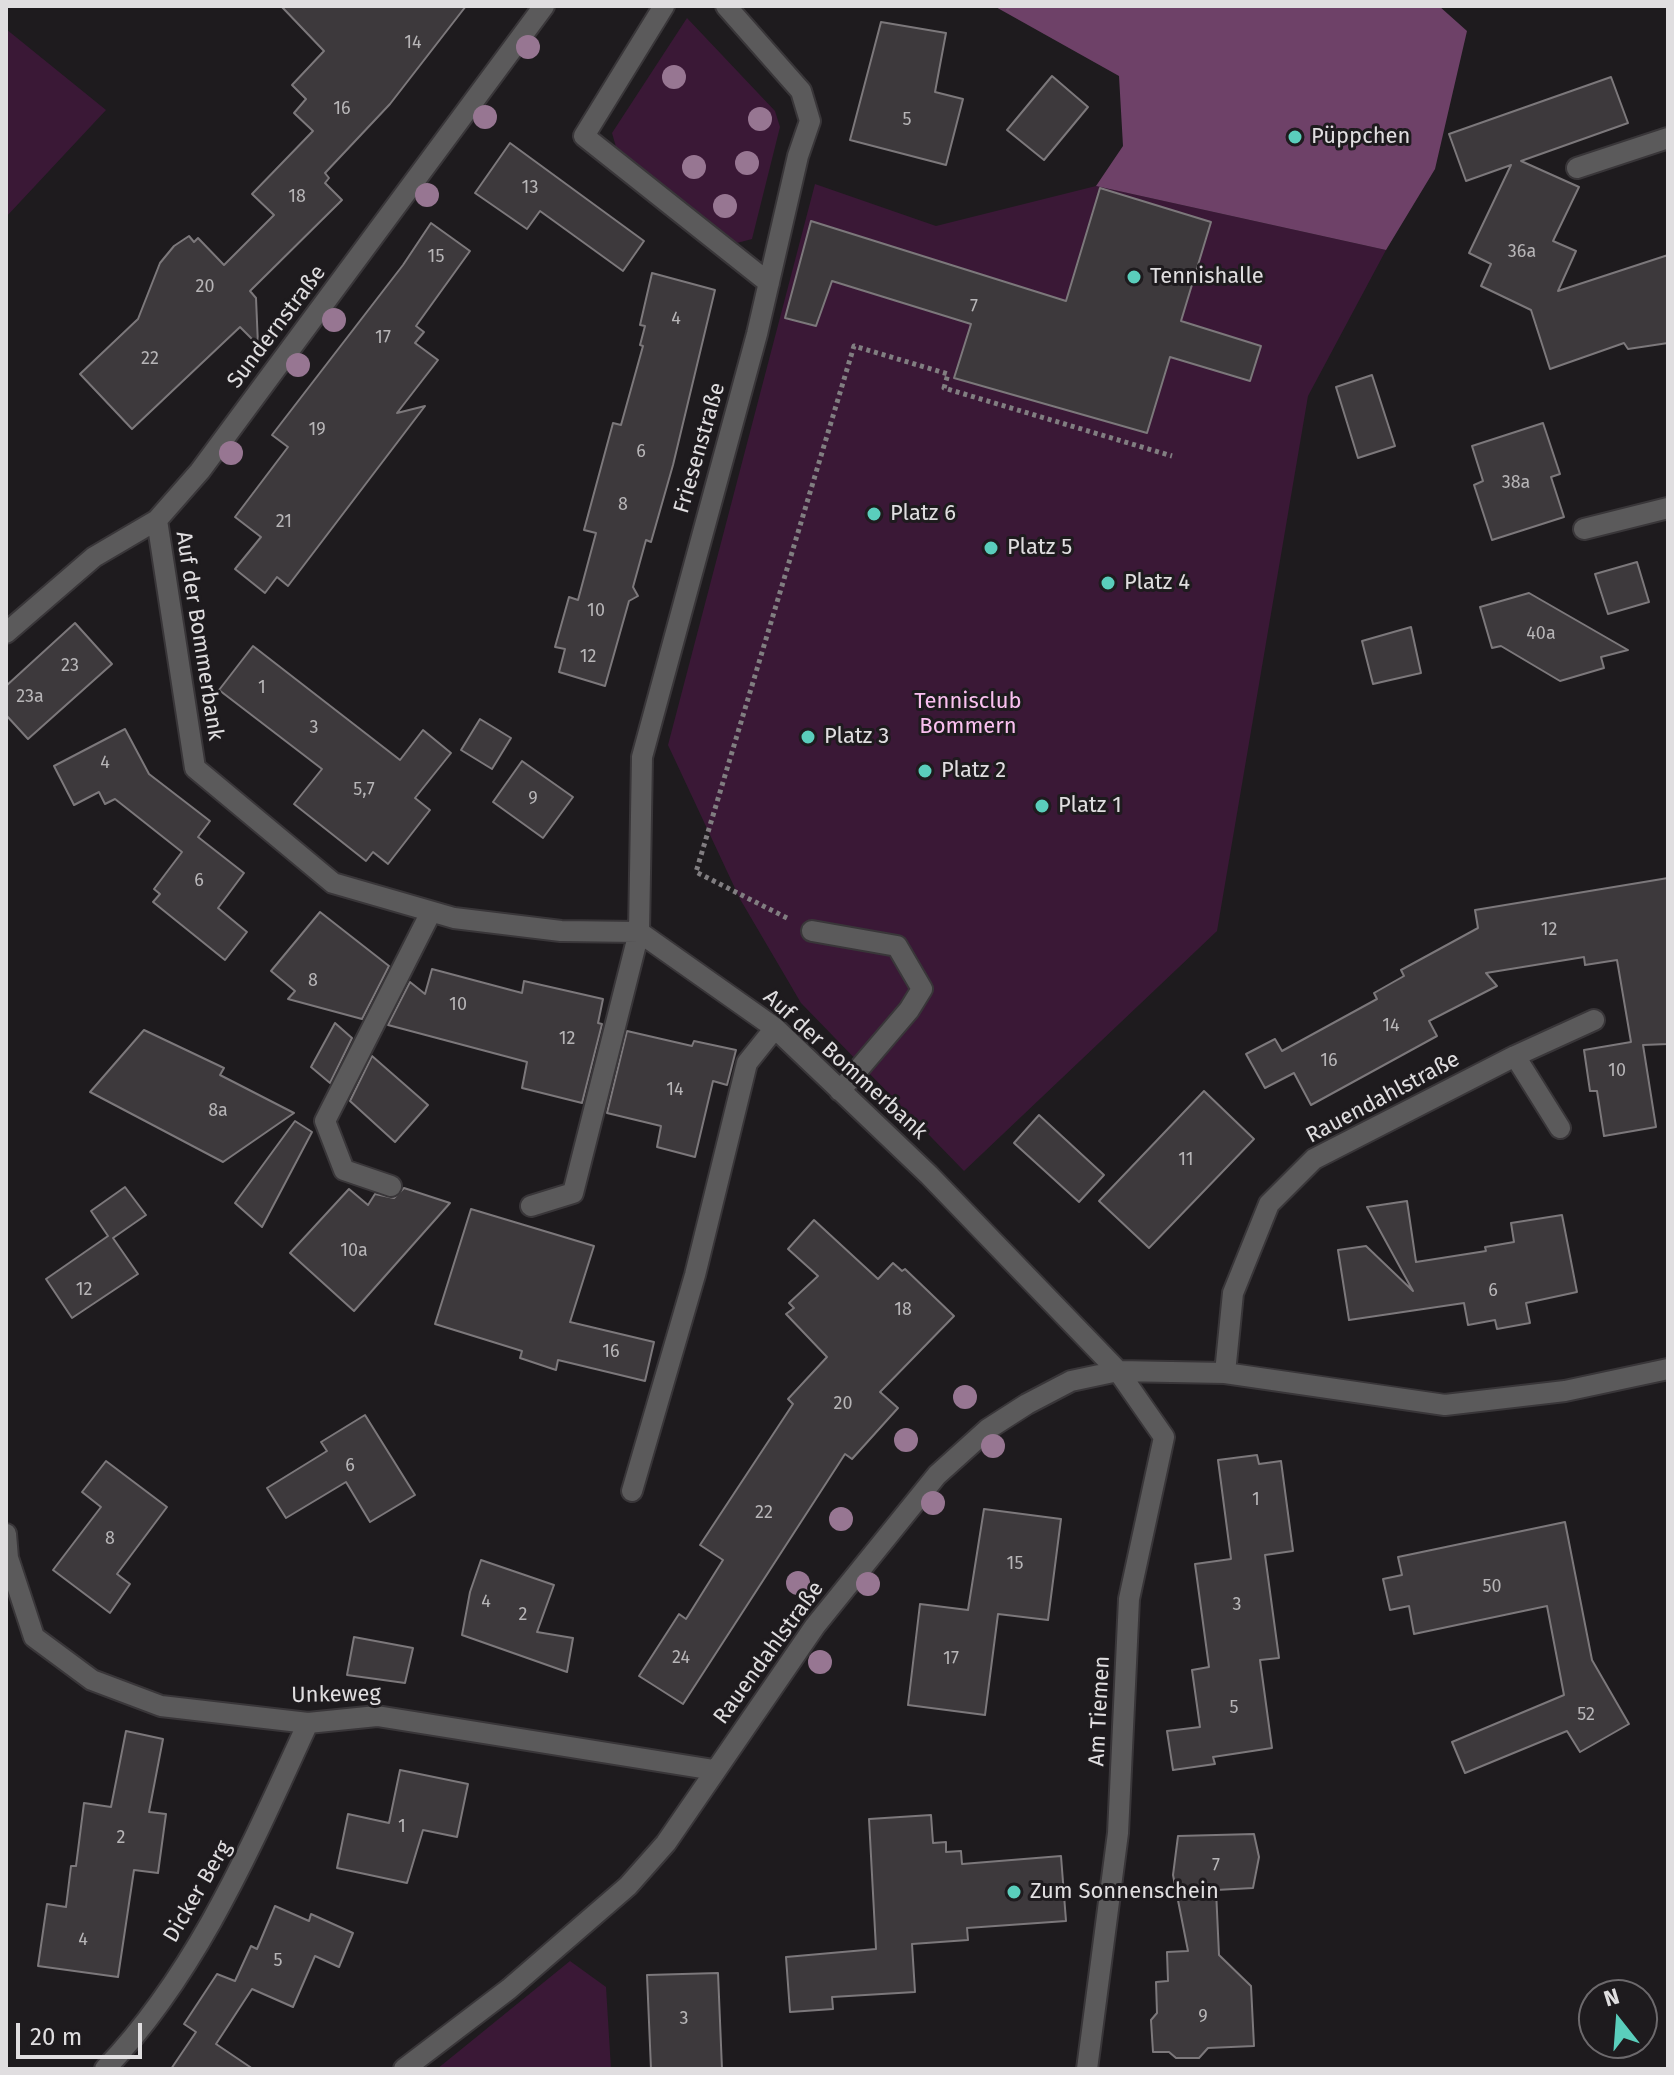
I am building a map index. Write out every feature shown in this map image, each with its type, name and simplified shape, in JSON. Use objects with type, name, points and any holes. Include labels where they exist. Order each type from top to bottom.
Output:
[{"type":"street","name":"Sundernstraße","points":[[6,633],[94,557],[157,520],[200,471],[544,6]]},
{"type":"street","points":[[664,6],[584,136],[769,283]]},
{"type":"street","name":"Friesenstraße","points":[[531,1206],[573,1193],[639,932],[642,757],[769,283],[798,156],[810,121],[801,91],[726,6]]},
{"type":"street","points":[[1577,168],[1668,138]]},
{"type":"street","points":[[1584,529],[1668,508]]},
{"type":"street","name":"Auf der Bommerbank","points":[[157,520],[195,768],[333,883],[431,912],[561,931],[639,932],[775,1028],[929,1175],[1118,1371]]},
{"type":"street","points":[[391,1186],[344,1170],[325,1121],[431,912]]},
{"type":"street","points":[[812,931],[897,946],[922,989],[909,1010],[840,1091]]},
{"type":"street","name":"Rauendahlstraße","points":[[1225,1373],[1233,1293],[1269,1204],[1314,1159],[1515,1056],[1594,1020]]},
{"type":"street","points":[[632,1491],[695,1275],[747,1063],[775,1028]]},
{"type":"street","points":[[1515,1056],[1560,1128]]},
{"type":"street","name":"Rauendahlstraße","points":[[404,2069],[521,1979],[628,1886],[666,1843],[815,1626],[937,1475],[988,1429],[1027,1404],[1071,1381],[1118,1371],[1225,1373],[1445,1405],[1565,1391],[1668,1369]]},
{"type":"street","name":"Am Tiemen","points":[[1087,2069],[1118,1833],[1129,1599],[1164,1437],[1118,1371]]},
{"type":"street","name":"Unkeweg","points":[[6,1534],[8,1558],[34,1637],[92,1680],[161,1706],[308,1723],[377,1716],[714,1770]]},
{"type":"street","name":"Dicker Berg","points":[[105,2069],[145,2027],[234,1882],[308,1723]]},
{"type":"path","points":[[812,931],[696,872],[854,346],[948,374],[944,388],[1172,456]]},
{"type":"green space","points":[[687,18],[775,111],[780,127],[752,239],[733,244],[616,147],[612,133]]},
{"type":"green space","points":[[6,29],[106,110],[6,217]]},
{"type":"green space","name":"Tennisclub Bommern","points":[[815,184],[936,226],[1096,186],[1386,250],[1308,396],[1217,931],[964,1171],[801,1003],[740,899],[668,745]]},
{"type":"green space","points":[[570,1961],[606,1987],[611,2069],[437,2069]]},
{"type":"shaded area","points":[[994,6],[1439,6],[1467,31],[1435,169],[1386,250],[1096,186],[1123,146],[1119,76]]},
{"type":"building","points":[[281,6],[466,6],[390,104],[325,173],[329,178],[325,183],[342,200],[250,291],[256,298],[258,345],[240,327],[132,429],[80,374],[138,319],[160,263],[174,246],[189,236],[194,242],[198,238],[224,265],[274,215],[252,194],[313,131],[294,113],[306,99],[292,85],[324,51]]},
{"type":"building","points":[[881,22],[946,33],[935,92],[963,99],[946,165],[850,140]]},
{"type":"building","points":[[1052,76],[1088,107],[1044,160],[1007,130]]},
{"type":"building","points":[[1611,77],[1628,123],[1521,161],[1579,187],[1553,241],[1576,251],[1558,291],[1668,255],[1668,343],[1628,349],[1624,343],[1550,369],[1531,310],[1481,286],[1491,264],[1469,253],[1511,165],[1466,181],[1449,134]]},
{"type":"building","points":[[510,143],[644,241],[623,271],[540,211],[527,229],[475,193]]},
{"type":"building","points":[[1100,188],[1211,222],[1181,321],[1261,346],[1250,381],[1170,357],[1147,433],[954,378],[971,324],[832,281],[816,326],[785,318],[811,221],[1066,301]]},
{"type":"building","points":[[431,223],[470,251],[416,326],[424,332],[415,343],[438,360],[397,413],[425,406],[288,586],[277,577],[265,593],[235,569],[261,537],[235,517],[288,447],[272,435],[403,265]]},
{"type":"building","points":[[652,273],[715,290],[673,465],[651,542],[646,540],[633,587],[638,596],[629,601],[605,686],[559,672],[565,649],[555,647],[569,597],[578,600],[596,533],[584,530],[613,423],[621,425],[643,346],[640,345],[645,326],[640,325]]},
{"type":"building","points":[[1372,375],[1395,446],[1358,458],[1336,387]]},
{"type":"building","points":[[1543,423],[1560,474],[1551,477],[1564,517],[1492,540],[1474,485],[1483,481],[1472,446]]},
{"type":"building","points":[[1637,562],[1649,602],[1608,614],[1595,574]]},
{"type":"building","points":[[1529,593],[1628,650],[1601,657],[1604,668],[1560,681],[1501,646],[1492,648],[1480,607]]},
{"type":"building","points":[[75,623],[112,664],[28,739],[6,715],[6,686]]},
{"type":"building","points":[[1411,627],[1421,673],[1373,684],[1362,641]]},
{"type":"building","points":[[253,646],[400,760],[423,730],[451,753],[415,798],[430,810],[388,864],[373,852],[366,861],[294,804],[322,769],[219,690]]},
{"type":"building","points":[[480,719],[511,738],[492,769],[461,750]]},
{"type":"building","points":[[125,729],[149,774],[210,821],[198,837],[244,873],[218,908],[247,932],[225,960],[153,902],[160,894],[154,889],[182,852],[115,799],[105,804],[99,792],[74,805],[54,766]]},
{"type":"building","points":[[522,761],[573,797],[543,838],[493,802]]},
{"type":"building","points":[[1668,878],[1668,1044],[1643,1045],[1656,1127],[1604,1136],[1597,1091],[1590,1091],[1584,1050],[1631,1042],[1617,960],[1585,965],[1584,957],[1486,973],[1497,986],[1429,1021],[1437,1036],[1311,1105],[1294,1073],[1265,1088],[1246,1054],[1275,1039],[1282,1051],[1377,999],[1374,993],[1404,976],[1401,970],[1478,928],[1475,910]]},
{"type":"building","points":[[320,912],[389,966],[362,1019],[288,999],[295,991],[271,971]]},
{"type":"building","points":[[432,969],[522,993],[524,981],[603,999],[598,1023],[602,1024],[582,1103],[522,1088],[527,1062],[388,1025],[410,982],[425,994]]},
{"type":"building","points":[[335,1023],[352,1038],[330,1083],[311,1067]]},
{"type":"building","points":[[144,1030],[224,1068],[220,1075],[294,1113],[223,1162],[90,1092]]},
{"type":"building","points":[[627,1031],[692,1046],[694,1041],[736,1050],[727,1085],[713,1081],[695,1157],[657,1147],[661,1126],[607,1113]]},
{"type":"building","points":[[372,1056],[428,1105],[395,1142],[350,1101]]},
{"type":"building","points":[[1204,1091],[1254,1139],[1149,1248],[1099,1201]]},
{"type":"building","points":[[1039,1115],[1104,1175],[1079,1202],[1014,1143]]},
{"type":"building","points":[[295,1121],[312,1132],[262,1227],[235,1203]]},
{"type":"building","points":[[125,1187],[146,1215],[113,1238],[138,1274],[72,1318],[46,1279],[108,1236],[91,1211]]},
{"type":"building","points":[[404,1188],[450,1203],[354,1311],[290,1253],[349,1189],[368,1205],[375,1194],[394,1198]]},
{"type":"building","points":[[1407,1201],[1416,1262],[1486,1251],[1485,1247],[1514,1242],[1511,1223],[1562,1215],[1577,1292],[1526,1303],[1530,1323],[1497,1329],[1495,1320],[1468,1325],[1464,1303],[1349,1320],[1338,1250],[1366,1246],[1413,1291],[1367,1207]]},
{"type":"building","points":[[471,1209],[594,1246],[570,1322],[654,1342],[645,1381],[558,1360],[556,1370],[520,1358],[522,1351],[435,1324]]},
{"type":"building","points":[[814,1220],[878,1279],[893,1263],[902,1271],[905,1269],[954,1316],[880,1392],[898,1408],[852,1459],[845,1454],[683,1704],[639,1676],[679,1614],[686,1619],[723,1560],[700,1545],[793,1404],[788,1399],[827,1357],[786,1314],[794,1308],[789,1303],[818,1276],[788,1249]]},
{"type":"building","points":[[365,1415],[415,1495],[370,1522],[346,1482],[286,1518],[267,1488],[327,1451],[321,1442]]},
{"type":"building","points":[[1257,1455],[1259,1464],[1281,1461],[1293,1551],[1265,1555],[1279,1658],[1260,1660],[1272,1748],[1213,1757],[1215,1764],[1173,1770],[1167,1731],[1200,1727],[1192,1670],[1209,1667],[1195,1564],[1231,1559],[1218,1460]]},
{"type":"building","points":[[106,1461],[167,1507],[117,1574],[130,1584],[110,1613],[53,1570],[101,1507],[82,1492]]},
{"type":"building","points":[[984,1509],[1061,1519],[1048,1620],[998,1614],[985,1715],[908,1705],[920,1604],[968,1610]]},
{"type":"building","points":[[1565,1522],[1592,1660],[1629,1724],[1580,1752],[1567,1731],[1465,1773],[1452,1742],[1564,1695],[1547,1606],[1414,1634],[1409,1606],[1390,1610],[1383,1579],[1402,1575],[1398,1557]]},
{"type":"building","points":[[481,1560],[554,1585],[537,1632],[573,1638],[567,1672],[462,1635],[470,1592]]},
{"type":"building","points":[[354,1637],[413,1648],[405,1683],[347,1675]]},
{"type":"building","points":[[126,1731],[163,1739],[149,1812],[166,1814],[158,1873],[134,1870],[118,1977],[38,1966],[47,1904],[66,1907],[71,1866],[76,1866],[84,1803],[111,1807]]},
{"type":"building","points":[[400,1770],[468,1784],[457,1837],[423,1830],[407,1883],[337,1868],[348,1814],[389,1823]]},
{"type":"building","points":[[931,1815],[933,1843],[946,1842],[946,1852],[961,1851],[962,1864],[1061,1856],[1066,1921],[967,1928],[968,1940],[912,1944],[915,1992],[832,1997],[833,2009],[790,2012],[786,1957],[876,1949],[869,1819]]},
{"type":"building","points":[[1254,1834],[1259,1857],[1253,1888],[1216,1890],[1219,1955],[1251,1986],[1254,2046],[1208,2048],[1199,2058],[1176,2058],[1169,2052],[1153,2052],[1151,2020],[1157,2013],[1156,1982],[1168,1981],[1167,1952],[1188,1951],[1173,1875],[1178,1836]]},
{"type":"building","points":[[275,1906],[309,1921],[311,1914],[353,1933],[339,1967],[315,1956],[293,2007],[252,1989],[216,2044],[253,2069],[171,2069],[196,2032],[184,2024],[217,1974],[235,1981],[251,1946],[257,1949]]},
{"type":"building","points":[[718,1973],[722,2069],[651,2069],[647,1975]]},
{"type":"place","name":"Püppchen","points":[[1295,137]]},
{"type":"place","name":"Tennishalle","points":[[1134,277]]},
{"type":"place","name":"Platz 6","points":[[874,514]]},
{"type":"place","name":"Platz 5","points":[[991,548]]},
{"type":"place","name":"Platz 4","points":[[1108,583]]},
{"type":"place","name":"Platz 3","points":[[808,737]]},
{"type":"place","name":"Platz 2","points":[[925,771]]},
{"type":"place","name":"Platz 1","points":[[1042,806]]},
{"type":"place","name":"Zum Sonnenschein","points":[[1014,1892]]}]
